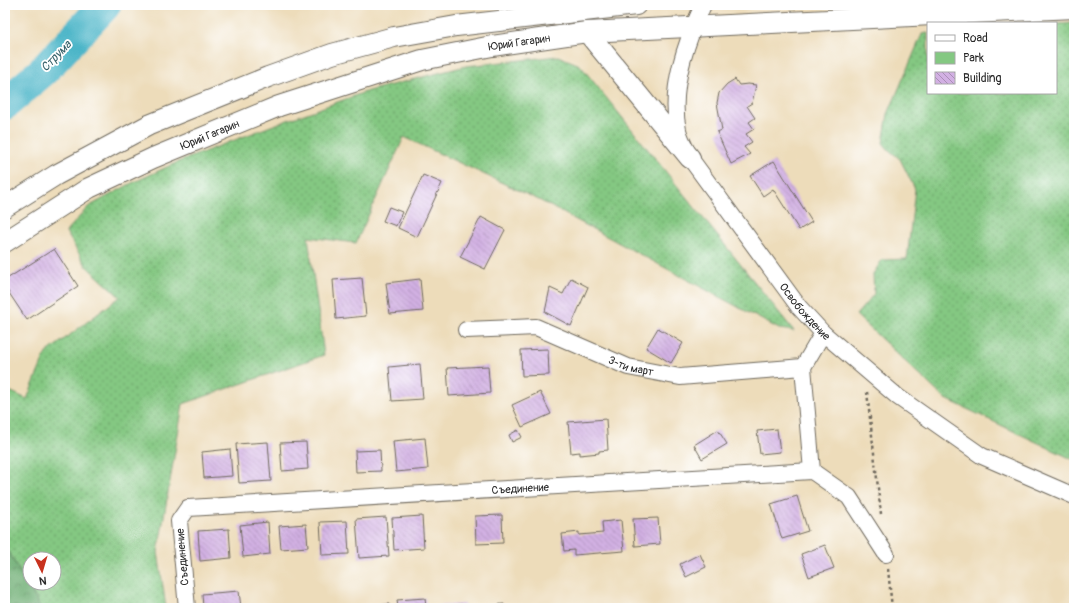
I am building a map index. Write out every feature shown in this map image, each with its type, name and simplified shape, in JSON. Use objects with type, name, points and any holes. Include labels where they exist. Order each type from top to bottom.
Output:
[{"type":"street","points":[[5,207],[56,175],[149,125],[268,76],[332,54],[394,37],[456,26],[636,5]]},
{"type":"street","name":"Освобождение","points":[[703,5],[694,25],[680,75],[675,112],[678,131],[690,158],[799,307],[823,333],[898,397],[982,456],[1074,496]]},
{"type":"street","name":"Юрий Гагарин","points":[[5,242],[89,188],[196,140],[279,106],[422,60],[492,46],[587,32],[694,25],[1074,8]]},
{"type":"street","points":[[587,32],[690,158]]},
{"type":"street","name":"3-ти март","points":[[466,330],[536,327],[628,367],[680,377],[803,367]]},
{"type":"street","points":[[823,333],[803,367],[812,471],[849,497],[886,554]]},
{"type":"street","name":"Съединение","points":[[187,608],[179,521],[188,508],[812,471]]},
{"type":"path","points":[[864,368],[881,515]]},
{"type":"path","points":[[886,554],[892,608]]},
{"type":"green space","points":[[1074,23],[1074,460],[944,398],[856,315],[874,294],[873,274],[882,260],[907,259],[915,189],[900,159],[883,143],[888,114],[922,34],[927,33],[927,94],[1057,94],[1057,24]]},
{"type":"green space","points":[[558,56],[580,65],[794,331],[779,329],[539,200],[404,137],[356,243],[308,237],[324,355],[183,404],[158,552],[166,608],[41,608],[31,591],[62,591],[62,551],[22,551],[22,575],[5,546],[5,389],[27,399],[46,353],[120,297],[87,267],[66,232],[88,207],[130,184],[178,162],[368,91],[466,66]]},
{"type":"green space","points":[[5,546],[22,575],[22,591],[31,591],[41,608],[5,608]]},
{"type":"building","points":[[735,79],[739,85],[756,85],[752,103],[747,106],[755,118],[749,122],[754,129],[746,134],[752,142],[744,147],[750,154],[731,164],[717,132],[722,130],[717,103],[719,93],[727,84]]},
{"type":"building","points":[[774,161],[812,222],[799,230],[773,189],[763,196],[750,176]]},
{"type":"building","points":[[423,175],[442,183],[417,237],[398,228]]},
{"type":"building","points":[[389,207],[402,212],[396,226],[383,221]]},
{"type":"building","points":[[481,217],[505,230],[485,269],[460,257]]},
{"type":"building","points":[[54,249],[78,286],[27,320],[5,287],[5,280]]},
{"type":"building","points":[[362,278],[366,316],[336,319],[333,280]]},
{"type":"building","points":[[571,278],[588,287],[571,326],[545,312],[550,288],[563,294]]},
{"type":"building","points":[[420,279],[423,311],[390,314],[386,283]]},
{"type":"building","points":[[658,328],[683,343],[671,363],[646,348]]},
{"type":"building","points":[[548,349],[549,375],[522,376],[521,350]]},
{"type":"building","points":[[420,364],[423,399],[392,401],[389,367]]},
{"type":"building","points":[[488,366],[490,393],[449,396],[447,368]]},
{"type":"building","points":[[540,392],[551,414],[522,427],[512,405]]},
{"type":"building","points":[[606,419],[608,450],[599,451],[599,453],[580,455],[580,452],[571,453],[568,422]]},
{"type":"building","points":[[777,429],[780,452],[760,454],[757,431]]},
{"type":"building","points":[[518,430],[522,437],[512,442],[509,435]]},
{"type":"building","points":[[718,430],[727,444],[702,459],[694,445]]},
{"type":"building","points":[[425,438],[428,469],[396,472],[393,441]]},
{"type":"building","points":[[268,442],[271,481],[239,483],[236,444]]},
{"type":"building","points":[[306,442],[308,469],[282,471],[280,443]]},
{"type":"building","points":[[230,449],[232,476],[204,478],[202,452]]},
{"type":"building","points":[[380,450],[381,471],[356,472],[355,451]]},
{"type":"building","points":[[797,496],[808,531],[782,539],[771,504]]},
{"type":"building","points":[[502,515],[503,543],[476,544],[475,516]]},
{"type":"building","points":[[422,516],[424,548],[394,550],[392,518]]},
{"type":"building","points":[[386,517],[389,556],[359,558],[356,519]]},
{"type":"building","points":[[658,518],[660,544],[635,546],[633,519]]},
{"type":"building","points":[[621,520],[624,551],[574,555],[574,550],[564,551],[562,534],[579,532],[579,535],[603,533],[602,522]]},
{"type":"building","points":[[347,521],[349,554],[322,555],[320,522]]},
{"type":"building","points":[[268,522],[270,554],[243,557],[240,525]]},
{"type":"building","points":[[306,524],[308,547],[281,549],[279,526]]},
{"type":"building","points":[[229,529],[231,558],[200,561],[198,531]]},
{"type":"building","points":[[825,545],[834,568],[809,577],[801,554]]},
{"type":"building","points":[[700,554],[706,567],[686,577],[680,564]]},
{"type":"building","points":[[239,591],[241,608],[203,608],[202,594]]},
{"type":"building","points":[[425,598],[426,608],[398,608],[397,600]]},
{"type":"building","points":[[389,604],[390,608],[360,608],[360,606]]},
{"type":"building","points":[[464,604],[464,608],[439,608],[439,606]]},
{"type":"building","points":[[504,604],[505,608],[477,608],[477,606]]},
{"type":"waterway","name":"Струма","points":[[5,104],[43,71],[105,5]]}]
